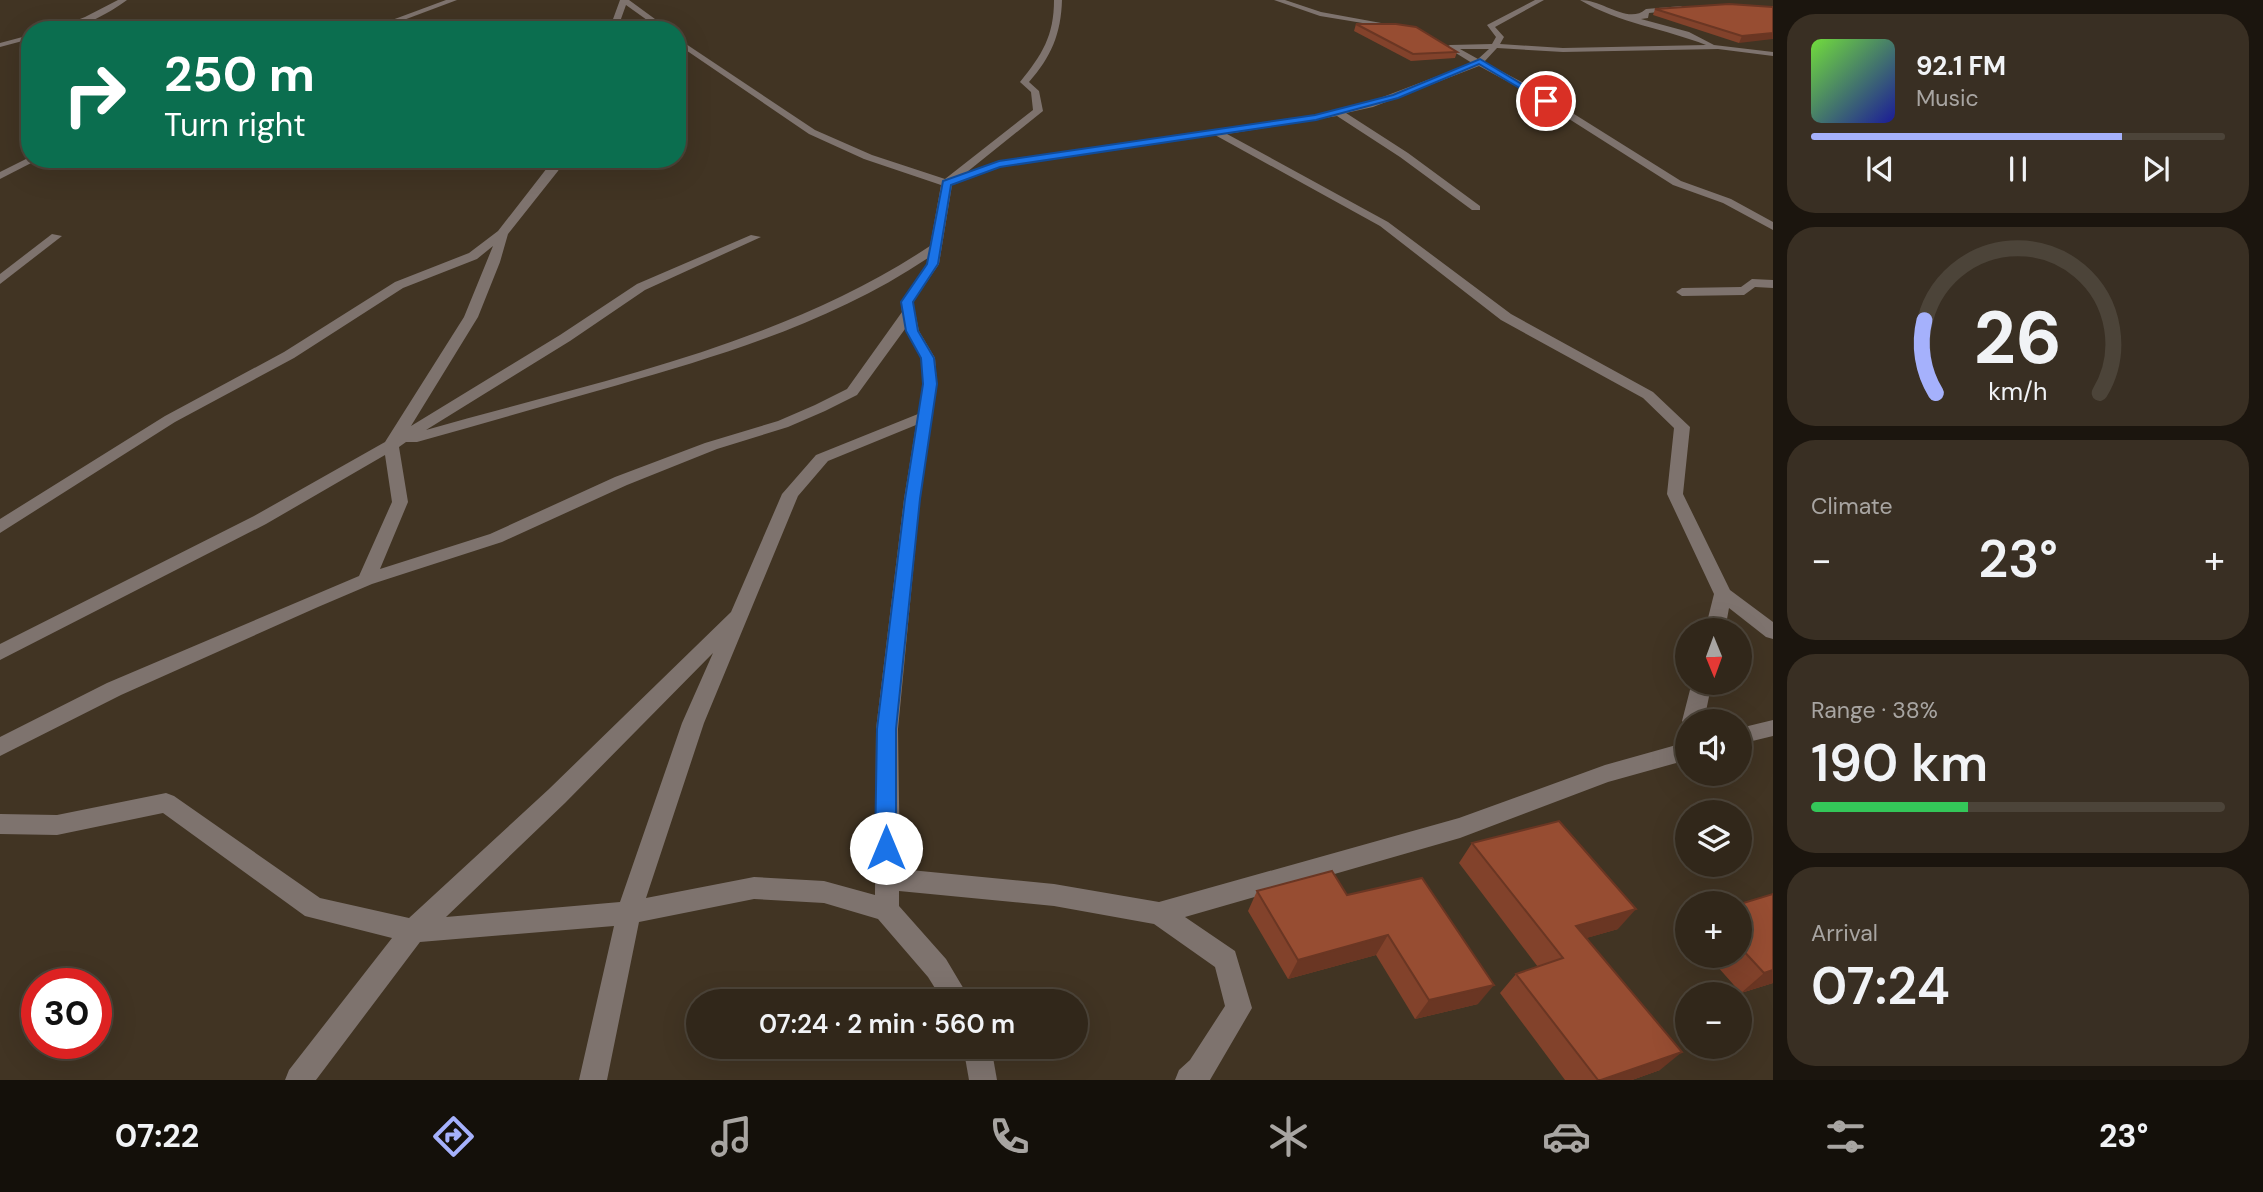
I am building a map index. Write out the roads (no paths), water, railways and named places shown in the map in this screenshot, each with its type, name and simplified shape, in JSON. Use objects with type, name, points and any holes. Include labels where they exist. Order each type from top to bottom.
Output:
[{"type":"street","points":[[82,21],[123,0]]},
{"type":"street","points":[[394,21],[453,0]]},
{"type":"street","points":[[616,21],[624,0],[653,21]]},
{"type":"street","points":[[886,910],[887,729],[912,499],[930,384],[928,358],[912,331],[907,302],[933,264],[947,183],[1038,111],[1035,91],[1024,82],[1049,55],[1050,43],[1059,26],[1058,0]]},
{"type":"street","points":[[1278,0],[1320,14],[1403,27]]},
{"type":"street","points":[[686,46],[812,132],[868,157],[947,183],[999,164],[1338,112],[1421,88],[1480,62],[1491,52],[1500,37],[1490,27],[1540,0]]},
{"type":"street","points":[[1584,0],[1718,47]]},
{"type":"street","points":[[1769,0],[1773,9]]},
{"type":"street","points":[[1706,6],[1744,5],[1773,9]]},
{"type":"street","points":[[1633,19],[1646,16],[1646,11],[1693,7]]},
{"type":"street","points":[[0,45],[21,39]]},
{"type":"street","points":[[1437,43],[1480,62],[1677,183],[1727,201],[1773,227]]},
{"type":"street","points":[[1450,47],[1494,46],[1563,50],[1718,47],[1773,54]]},
{"type":"street","points":[[1338,112],[1404,155],[1476,208]]},
{"type":"street","points":[[1216,132],[1384,224],[1506,317],[1648,396],[1674,419],[1682,427],[1675,494],[1723,594],[1773,632]]},
{"type":"street","points":[[0,176],[21,166]]},
{"type":"street","points":[[0,527],[170,419],[289,355],[398,285],[473,256],[502,233],[554,168]]},
{"type":"street","points":[[366,580],[400,502],[391,445],[447,357],[478,301],[502,233]]},
{"type":"street","points":[[0,280],[56,236]]},
{"type":"street","points":[[0,653],[260,520],[391,445],[565,338],[641,287],[755,237]]},
{"type":"street","points":[[391,445],[695,359],[787,325],[898,272],[936,247]]},
{"type":"street","points":[[1682,292],[1744,290],[1752,283],[1773,284]]},
{"type":"street","points":[[0,747],[114,689],[311,602],[366,580],[496,538],[621,481],[711,446],[783,424],[852,392],[909,312]]},
{"type":"street","points":[[593,1080],[629,913],[693,723],[790,494],[822,458],[926,416]]},
{"type":"street","points":[[1718,618],[1723,594]]},
{"type":"street","points":[[299,1080],[413,932],[557,796],[739,616]]},
{"type":"street","points":[[1752,733],[1773,728]]},
{"type":"street","points":[[1159,913],[1460,828],[1605,774],[1675,754]]},
{"type":"street","points":[[0,824],[57,825],[166,803],[314,908],[413,932],[629,913],[754,888],[824,892],[886,910],[937,968],[950,989]]},
{"type":"street","points":[[888,878],[1054,895],[1159,913],[1226,960],[1239,1008],[1200,1070],[1189,1080]]},
{"type":"street","points":[[980,1059],[984,1080]]}]
